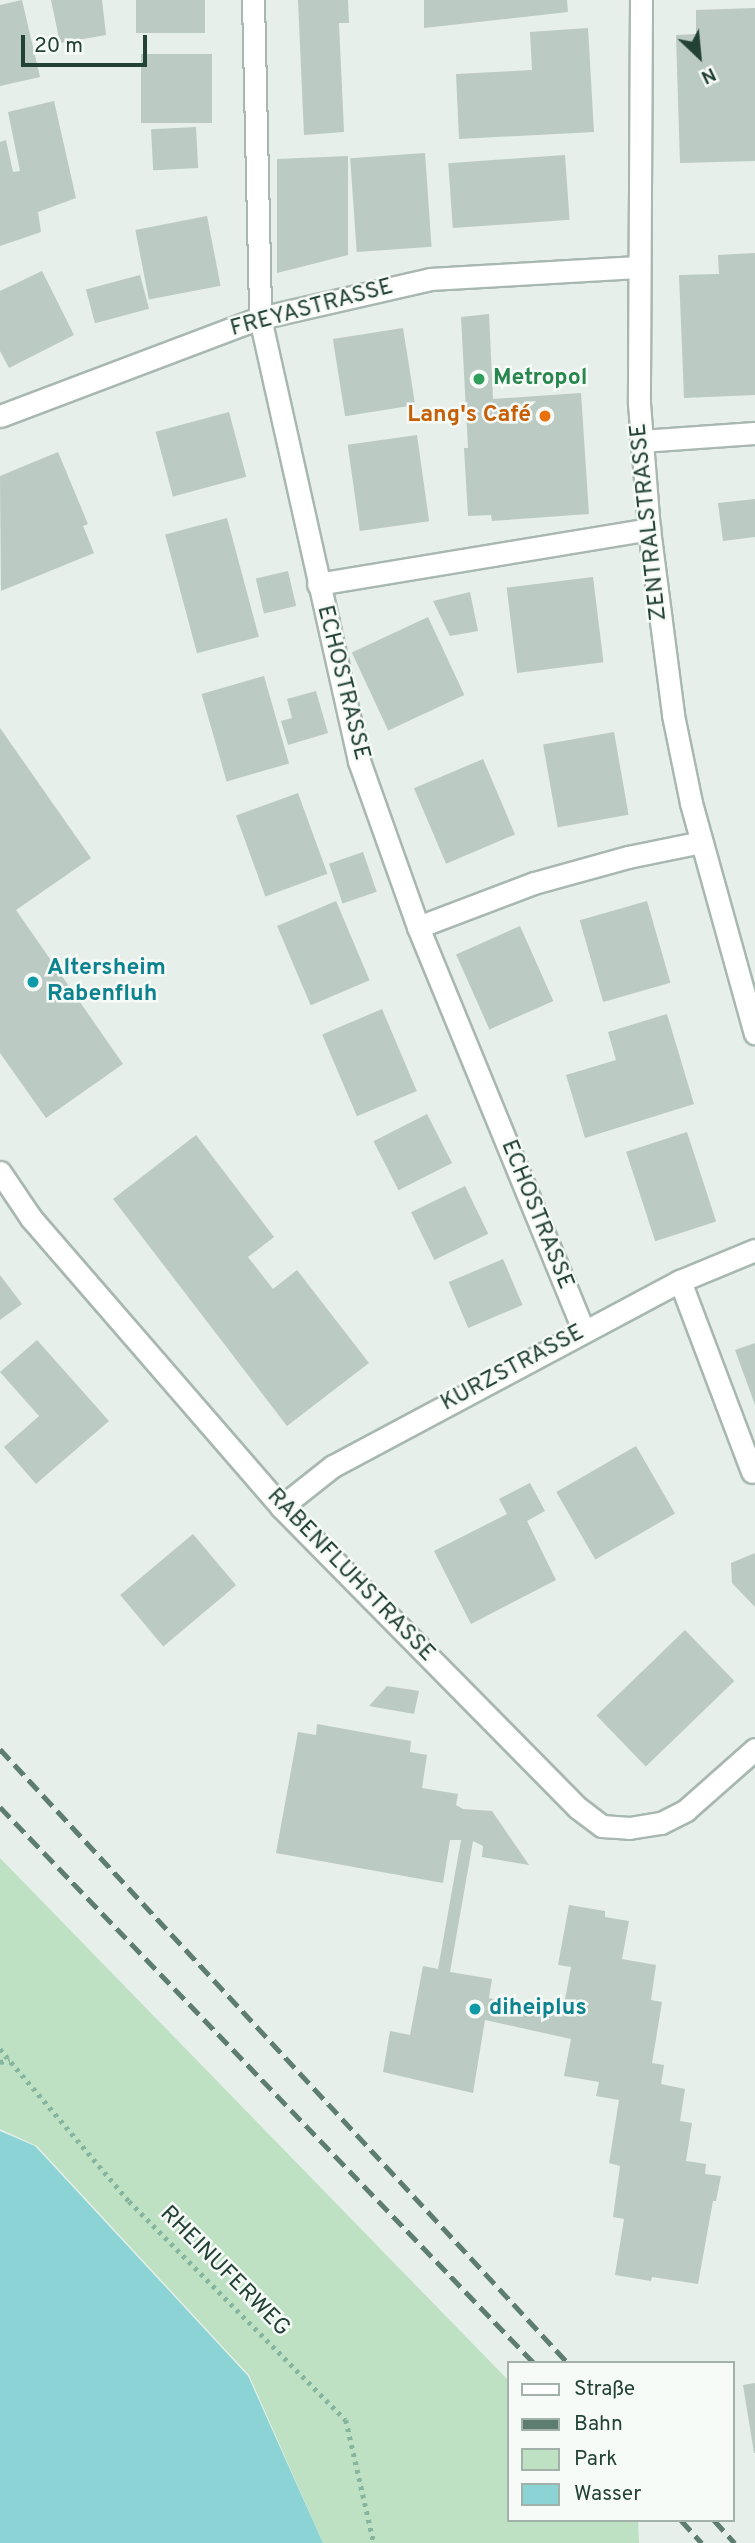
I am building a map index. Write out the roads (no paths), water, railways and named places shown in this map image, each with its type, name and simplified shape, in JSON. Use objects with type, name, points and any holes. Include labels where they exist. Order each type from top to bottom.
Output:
[{"type":"street","name":"ECHOSTRASSE","points":[[253,0],[260,318],[317,584],[359,761],[418,927],[584,1331]]},
{"type":"street","name":"ZENTRALSTRASSE","points":[[641,0],[638,267],[641,441],[649,529],[673,715],[701,842],[755,1033]]},
{"type":"street","name":"FREYASTRASSE","points":[[3,411],[260,318],[430,279],[638,267]]},
{"type":"street","points":[[641,441],[755,433]]},
{"type":"street","points":[[317,584],[649,529]]},
{"type":"street","points":[[418,927],[534,883],[628,857],[701,842]]},
{"type":"street","name":"RABENFLUHSTRASSE","points":[[0,1172],[31,1218],[281,1507],[578,1808],[602,1826],[629,1828],[661,1823],[686,1810],[755,1749]]},
{"type":"street","name":"KURZSTRASSE","points":[[281,1507],[333,1466],[680,1281],[755,1250]]},
{"type":"street","points":[[680,1281],[752,1472]]},
{"type":"water","points":[[0,2131],[35,2146],[248,2376],[323,2543],[0,2543]]},
{"type":"railway","points":[[0,1749],[566,2361]]},
{"type":"railway","points":[[0,1807],[532,2361]]},
{"type":"railway","points":[[683,2522],[702,2543]]},
{"type":"railway","points":[[716,2522],[735,2543]]},
{"type":"place","name":"Metropol","points":[[479,379]]},
{"type":"place","name":"Lang's Café","points":[[545,416]]},
{"type":"place","name":"Altersheim Rabenfluh","points":[[33,982]]},
{"type":"place","name":"diheiplus","points":[[475,2009]]}]
